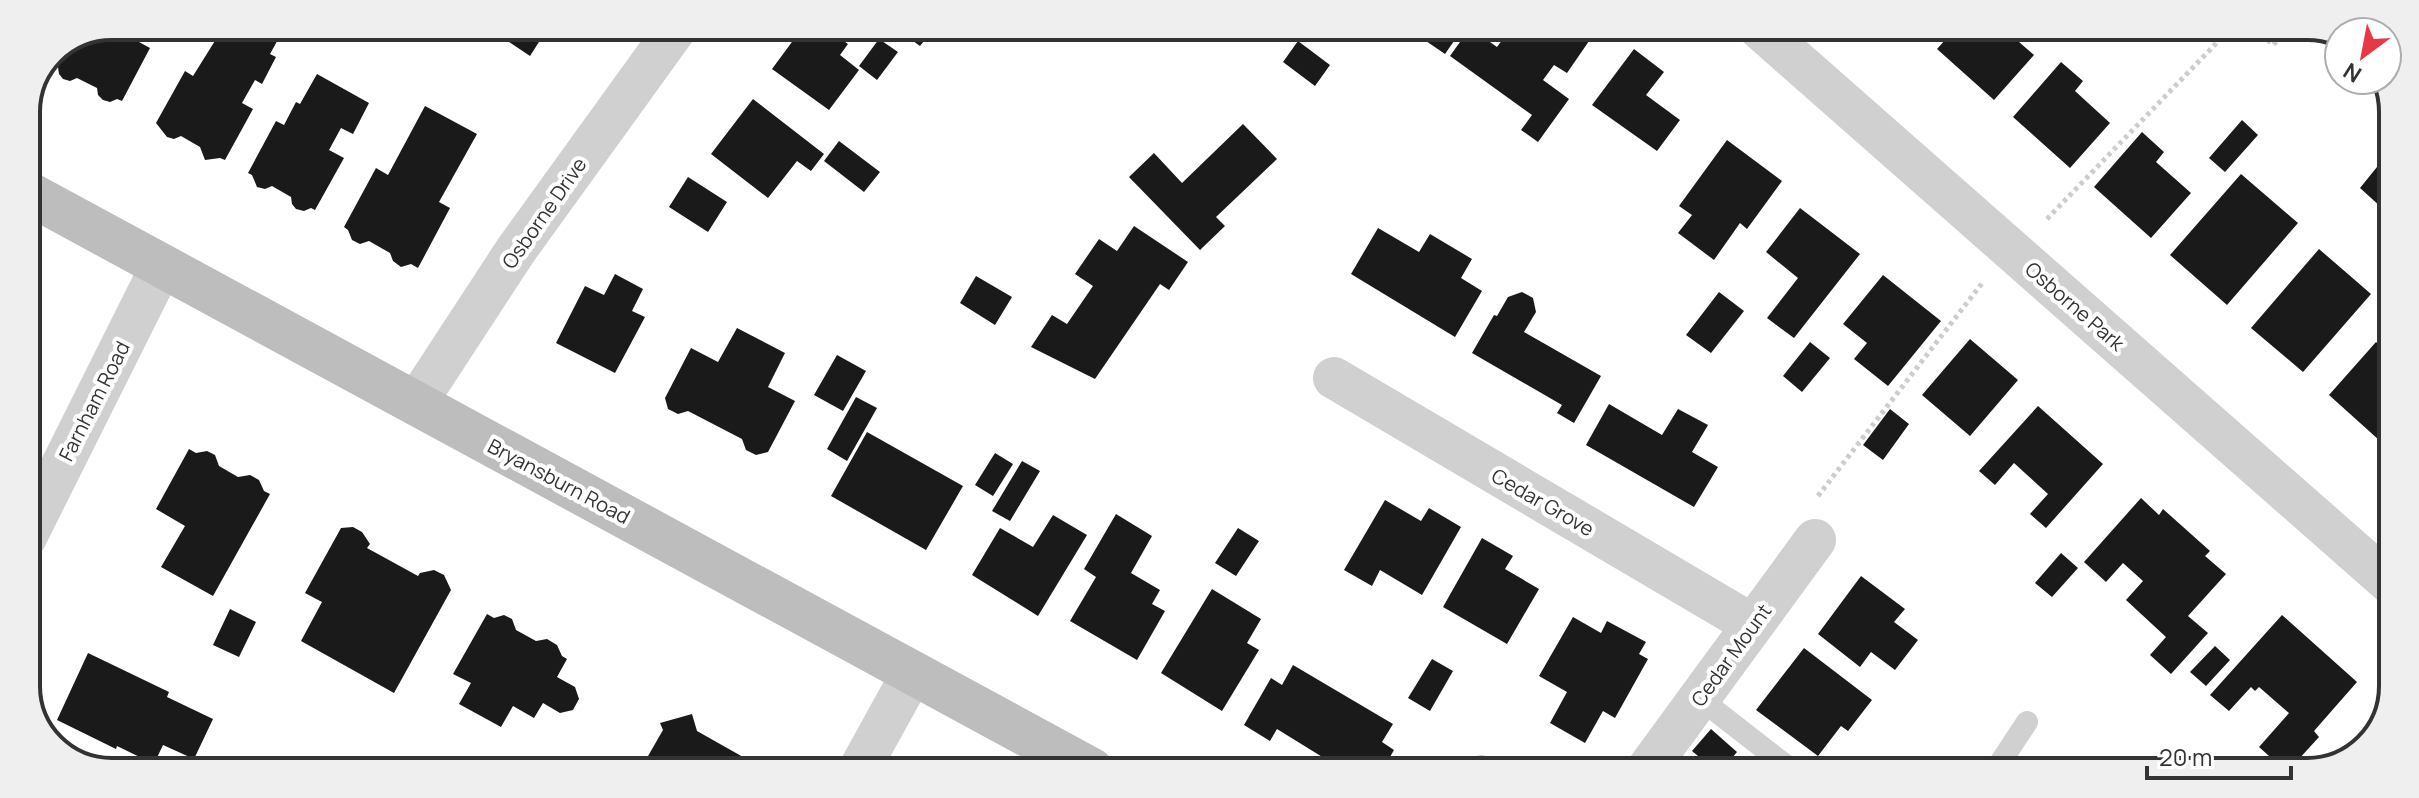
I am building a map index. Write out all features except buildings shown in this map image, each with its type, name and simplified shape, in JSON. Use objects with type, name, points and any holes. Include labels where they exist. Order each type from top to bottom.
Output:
[{"type":"main road","name":"Bryansburn Road","points":[[40,200],[1070,758]]},
{"type":"street","name":"Osborne Drive","points":[[416,403],[516,250],[668,40]]},
{"type":"street","name":"Osborne Park","points":[[1773,40],[2379,573]]},
{"type":"street","name":"Farnham Road","points":[[40,509],[162,265]]},
{"type":"street","name":"Cedar Grove","points":[[1334,378],[1753,625]]},
{"type":"street","name":"Cedar Mount","points":[[1655,758],[1815,540]]},
{"type":"street","points":[[866,758],[913,672]]},
{"type":"lane","points":[[1699,698],[1776,758]]},
{"type":"lane","points":[[2003,758],[2027,722]]},
{"type":"path","points":[[1815,540],[1815,500],[1984,281],[2015,253],[2219,40]]}]
